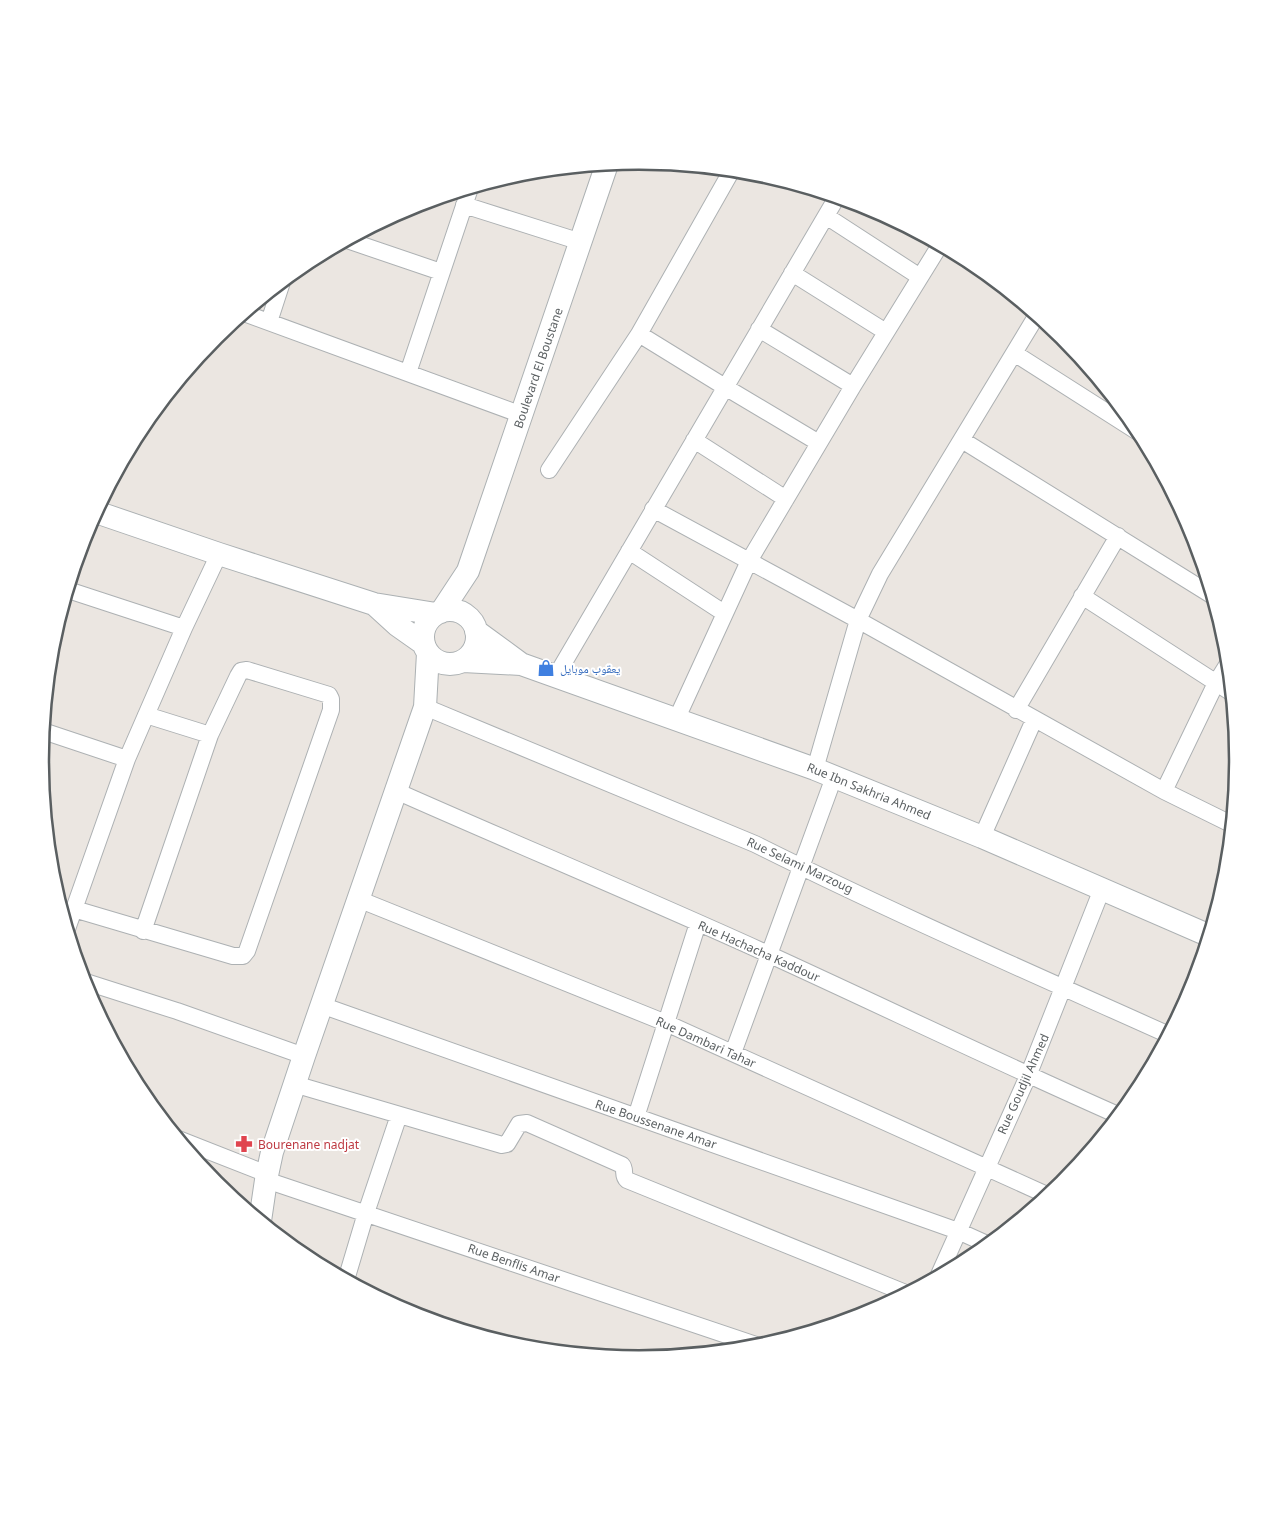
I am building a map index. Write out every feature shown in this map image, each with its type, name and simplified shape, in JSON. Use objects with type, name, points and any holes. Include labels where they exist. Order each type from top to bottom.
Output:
[{"type":"main road","name":"Boulevard El Boustane","points":[[468,571],[605,171]]},
{"type":"main road","points":[[103,514],[374,604],[438,613],[454,610],[466,616],[474,627],[521,664]]},
{"type":"main road","points":[[261,1214],[266,1177],[272,1152],[425,704],[426,648],[423,634],[425,625],[438,613],[468,571]]},
{"type":"main road","points":[[425,704],[459,662],[471,654],[477,640],[468,571]]},
{"type":"main road","points":[[374,604],[426,648],[436,661],[445,664],[459,662],[521,664]]},
{"type":"main road","name":"Rue Ibn Sakhria Ahmed","points":[[521,664],[678,718],[824,773],[982,837],[1204,933]]},
{"type":"street","points":[[549,470],[639,334],[728,177]]},
{"type":"street","points":[[408,373],[467,196]]},
{"type":"street","points":[[556,676],[834,203]]},
{"type":"street","points":[[464,205],[581,242]]},
{"type":"street","points":[[826,216],[920,277]]},
{"type":"street","points":[[356,243],[441,272]]},
{"type":"street","points":[[678,718],[749,561],[937,250]]},
{"type":"street","points":[[792,273],[886,332]]},
{"type":"street","points":[[269,322],[278,293]]},
{"type":"street","points":[[251,315],[522,415]]},
{"type":"street","points":[[732,1053],[800,866],[824,773],[858,620],[884,566],[1034,321]]},
{"type":"street","points":[[759,329],[854,386]]},
{"type":"street","points":[[639,334],[819,443]]},
{"type":"street","points":[[1014,353],[1125,424]]},
{"type":"street","points":[[694,440],[786,499]]},
{"type":"street","points":[[962,440],[1205,591]]},
{"type":"street","points":[[653,510],[858,620],[1164,791],[1227,822]]},
{"type":"street","points":[[1016,710],[1118,536]]},
{"type":"street","points":[[629,551],[724,614]]},
{"type":"street","points":[[71,919],[127,759],[184,628],[219,554]]},
{"type":"street","points":[[74,592],[184,628]]},
{"type":"street","points":[[1082,596],[1226,689]]},
{"type":"street","points":[[74,909],[143,931],[233,956],[246,954],[331,710],[329,695],[251,670],[244,670],[238,676],[210,735],[143,931]]},
{"type":"street","points":[[1164,791],[1223,671]]},
{"type":"street","name":"Rue Selami Marzoug","points":[[425,704],[755,844],[1163,1033]]},
{"type":"street","points":[[146,715],[210,735]]},
{"type":"street","points":[[982,837],[1034,720]]},
{"type":"street","points":[[50,732],[127,759]]},
{"type":"street","name":"Rue Hachacha Kaddour","points":[[396,791],[768,954],[900,1014],[1028,1076],[1113,1113]]},
{"type":"street","name":"Rue Goudjil Ahmed","points":[[942,1267],[1028,1076],[1102,889]]},
{"type":"street","name":"Rue Dambari Tahar","points":[[358,899],[666,1023],[1042,1193]]},
{"type":"street","points":[[636,1117],[698,924]]},
{"type":"street","points":[[93,984],[177,1010],[304,1056]]},
{"type":"street","name":"Rue Boussenane Amar","points":[[321,1005],[958,1231],[982,1242]]},
{"type":"street","points":[[294,1084],[502,1145],[510,1142],[519,1124],[527,1123],[622,1165],[624,1177],[629,1181],[900,1291]]},
{"type":"street","points":[[348,1274],[399,1115]]},
{"type":"street","name":"Rue Benflis Amar","points":[[191,1144],[266,1177],[366,1213],[746,1341]]},
{"type":"place","name":"يعقوب موبايل","points":[[546,668]]},
{"type":"place","name":"Bourenane nadjat","points":[[244,1144]]}]
